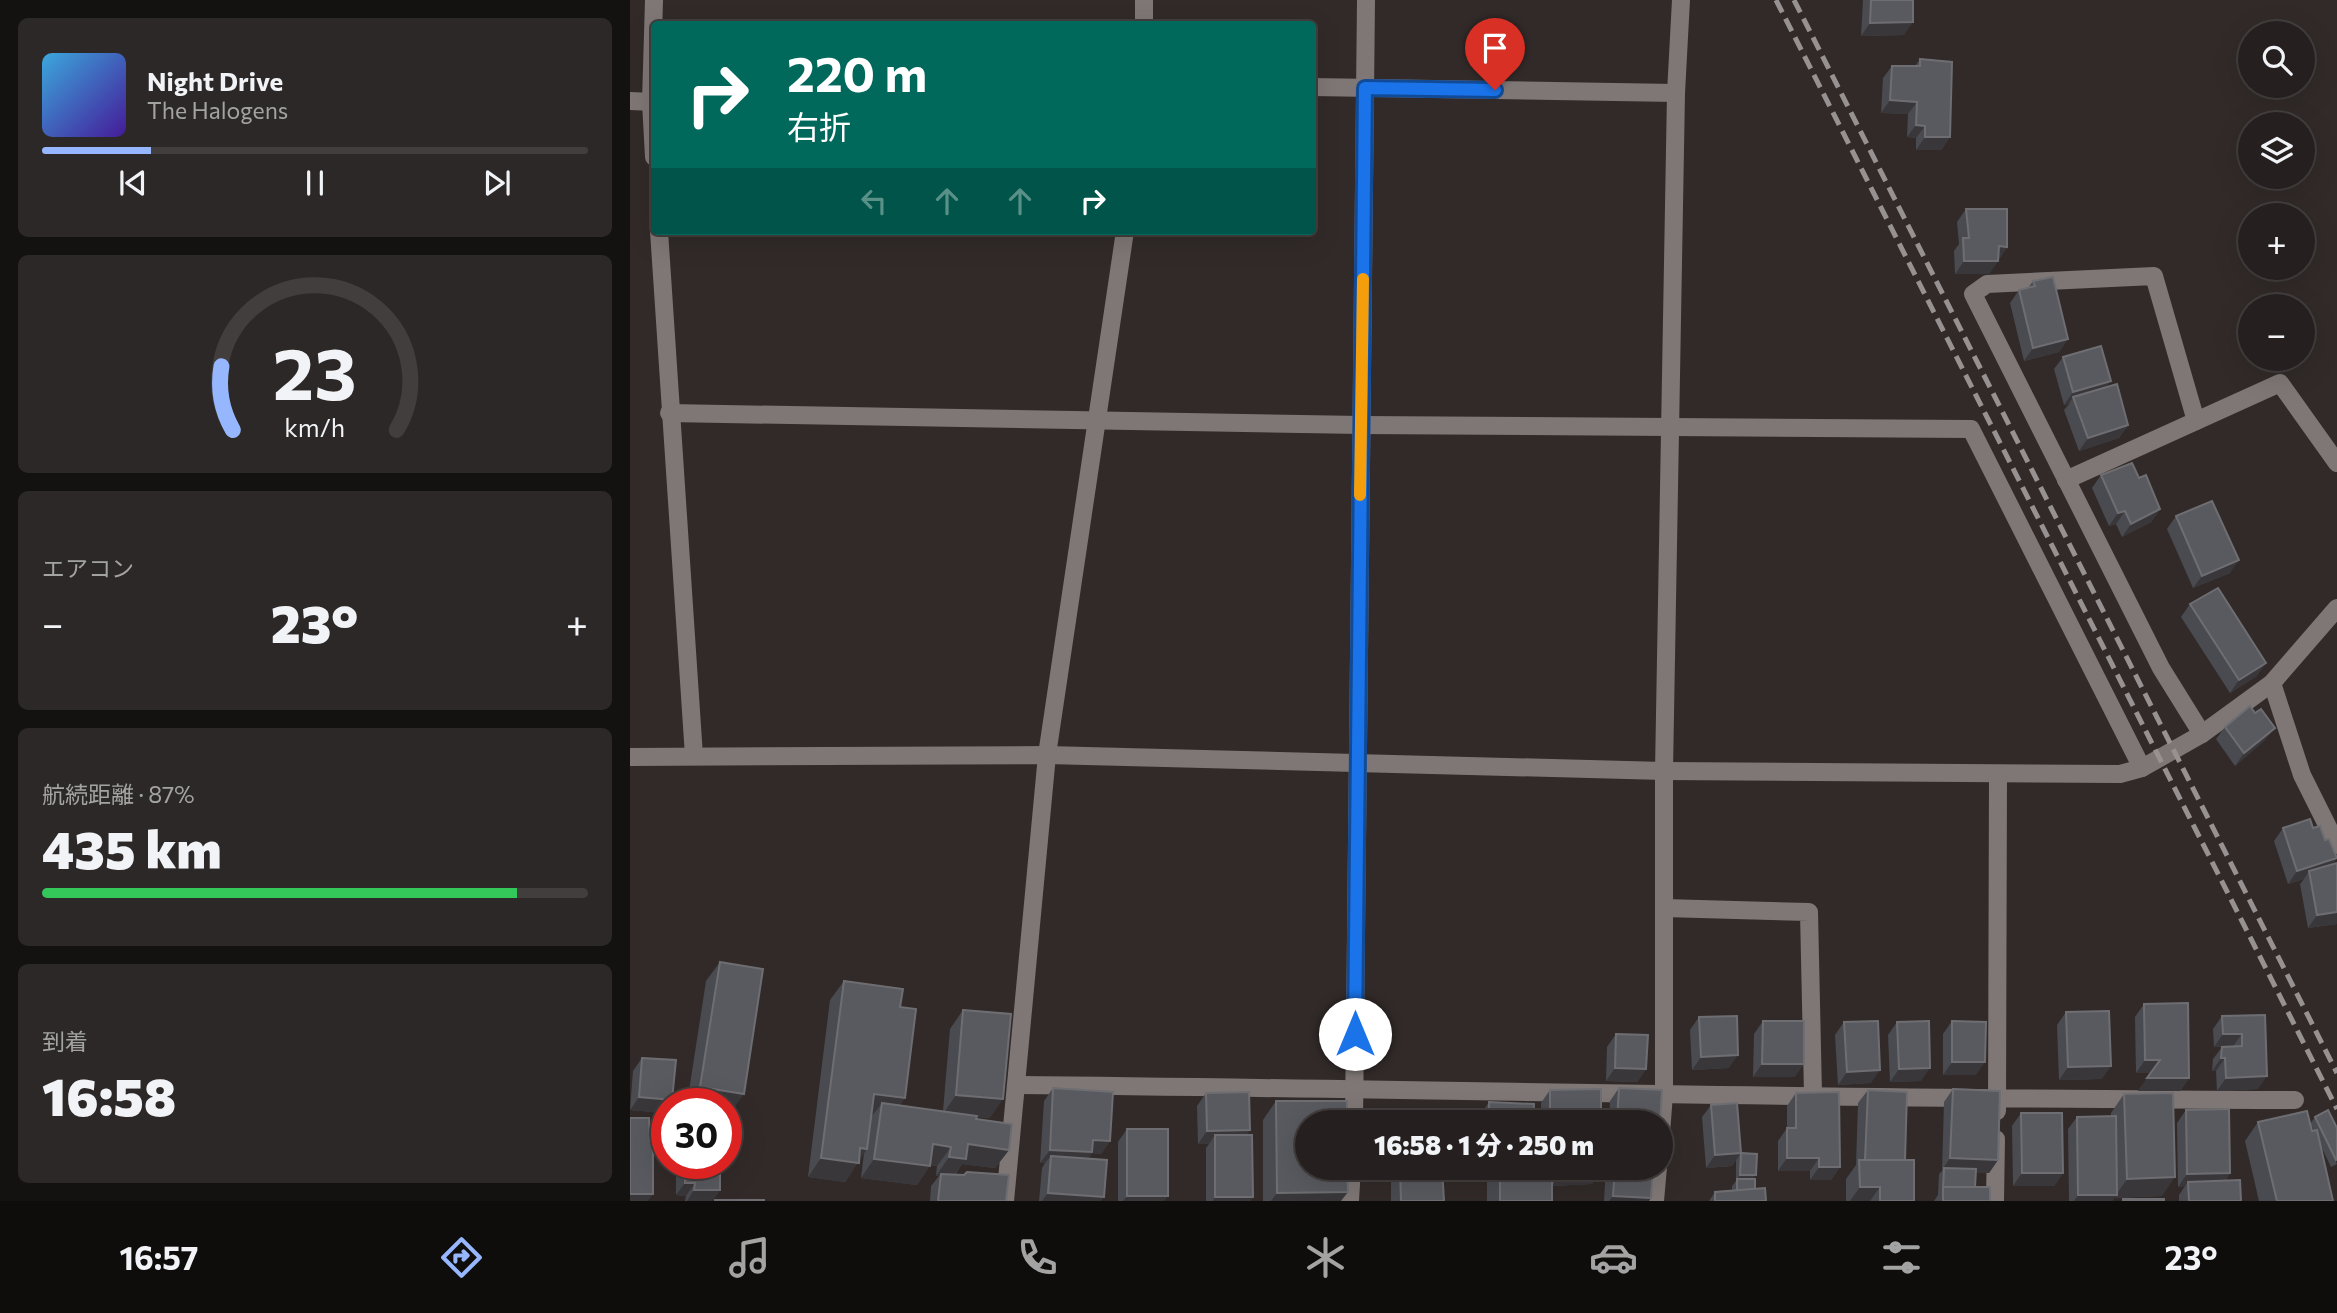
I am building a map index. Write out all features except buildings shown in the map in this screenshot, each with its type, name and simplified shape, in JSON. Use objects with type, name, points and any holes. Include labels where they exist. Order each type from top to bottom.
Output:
[{"type":"street","points":[[653,0],[653,21]]},
{"type":"street","points":[[1144,0],[1144,21]]},
{"type":"street","points":[[1354,1110],[1366,0]]},
{"type":"street","points":[[1663,1110],[1664,771],[1676,93],[1681,0]]},
{"type":"street","points":[[1316,87],[1676,93]]},
{"type":"street","points":[[630,101],[651,102]]},
{"type":"street","points":[[659,235],[694,756]]},
{"type":"street","points":[[1005,1201],[1047,755],[1124,235]]},
{"type":"street","points":[[2196,421],[2154,276],[1987,284],[1973,294],[2161,668],[2202,734]]},
{"type":"street","points":[[2066,480],[2280,383],[2337,463]]},
{"type":"street","points":[[669,413],[1362,425],[1971,429],[2142,768]]},
{"type":"street","points":[[630,757],[1047,755],[1664,771],[2120,774],[2142,768],[2202,734],[2272,682],[2337,608]]},
{"type":"street","points":[[2272,682],[2302,775],[2337,845]]},
{"type":"street","points":[[1995,1201],[1998,775]]},
{"type":"street","points":[[1664,908],[1809,912],[1813,1094]]},
{"type":"street","points":[[1018,1084],[1813,1094],[1997,1100],[2295,1100]]},
{"type":"street","points":[[1350,1201],[1351,1180]]},
{"type":"street","points":[[1655,1201],[1657,1180]]},
{"type":"railway","points":[[1776,0],[2337,1109]]},
{"type":"railway","points":[[1794,0],[2337,1073]]},
{"type":"slow traffic","points":[[1360,495],[1363,279]]},
{"type":"route","points":[[1355,1034],[1365,88],[1495,90]]}]
